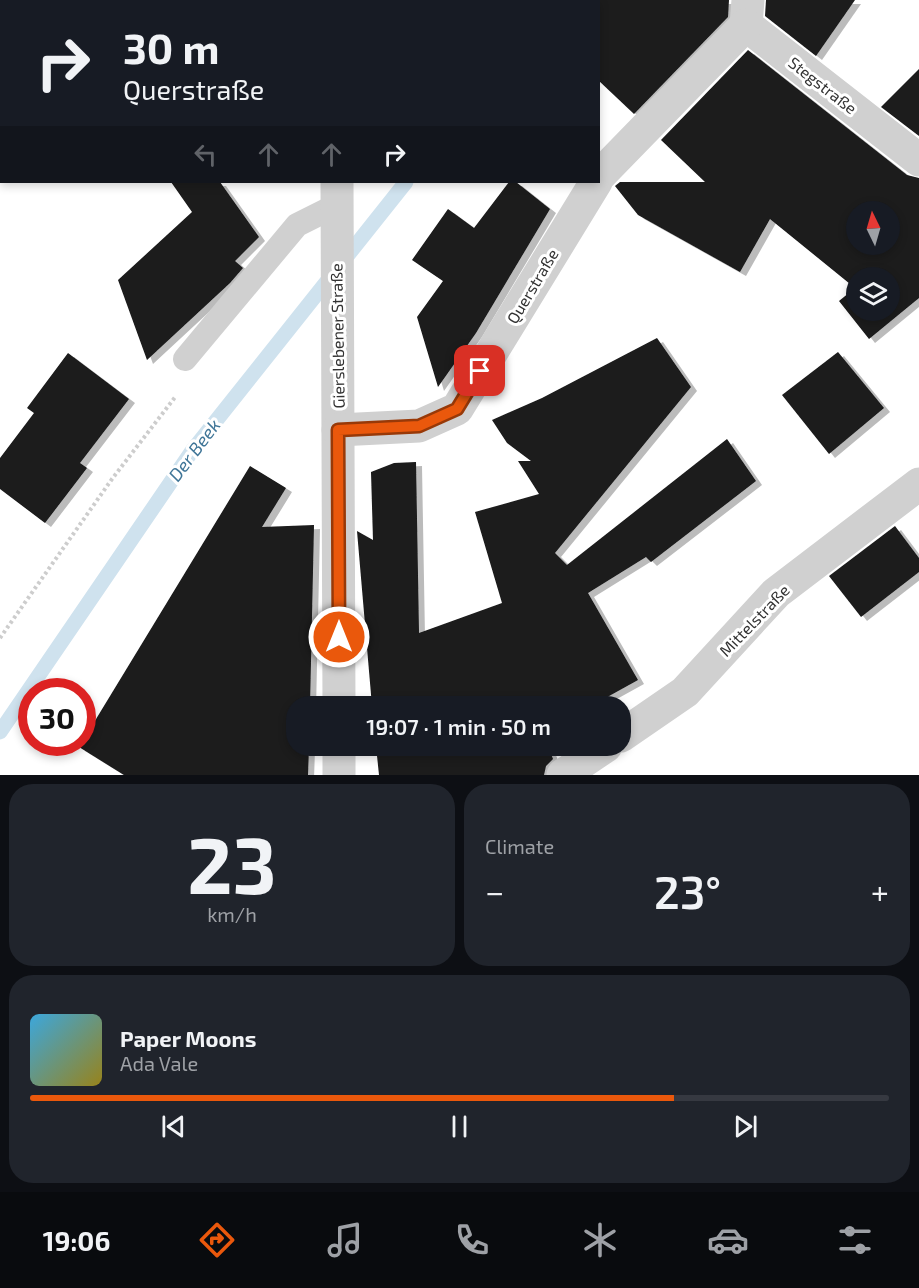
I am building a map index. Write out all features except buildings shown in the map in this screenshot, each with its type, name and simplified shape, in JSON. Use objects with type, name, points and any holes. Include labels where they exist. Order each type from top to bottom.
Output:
[{"type":"street","name":"Stegstraße","points":[[747,12],[919,160]]},
{"type":"street","points":[[600,175],[747,12]]},
{"type":"street","name":"Querstraße","points":[[338,430],[419,426],[457,409],[595,183]]},
{"type":"street","name":"Gierslebener Straße","points":[[336,203],[339,696]]},
{"type":"street","name":"Mittelstraße","points":[[631,729],[685,692],[776,593],[919,484]]},
{"type":"street","points":[[339,756],[339,775]]},
{"type":"street","points":[[563,775],[591,756]]},
{"type":"lane","points":[[185,359],[297,225],[336,203]]},
{"type":"path","points":[[0,638],[112,479],[187,382],[185,359]]},
{"type":"waterway","name":"Der Beek","points":[[0,732],[192,451],[405,183]]},
{"type":"route","points":[[339,637],[338,430],[419,426],[457,409],[480,371]]}]
